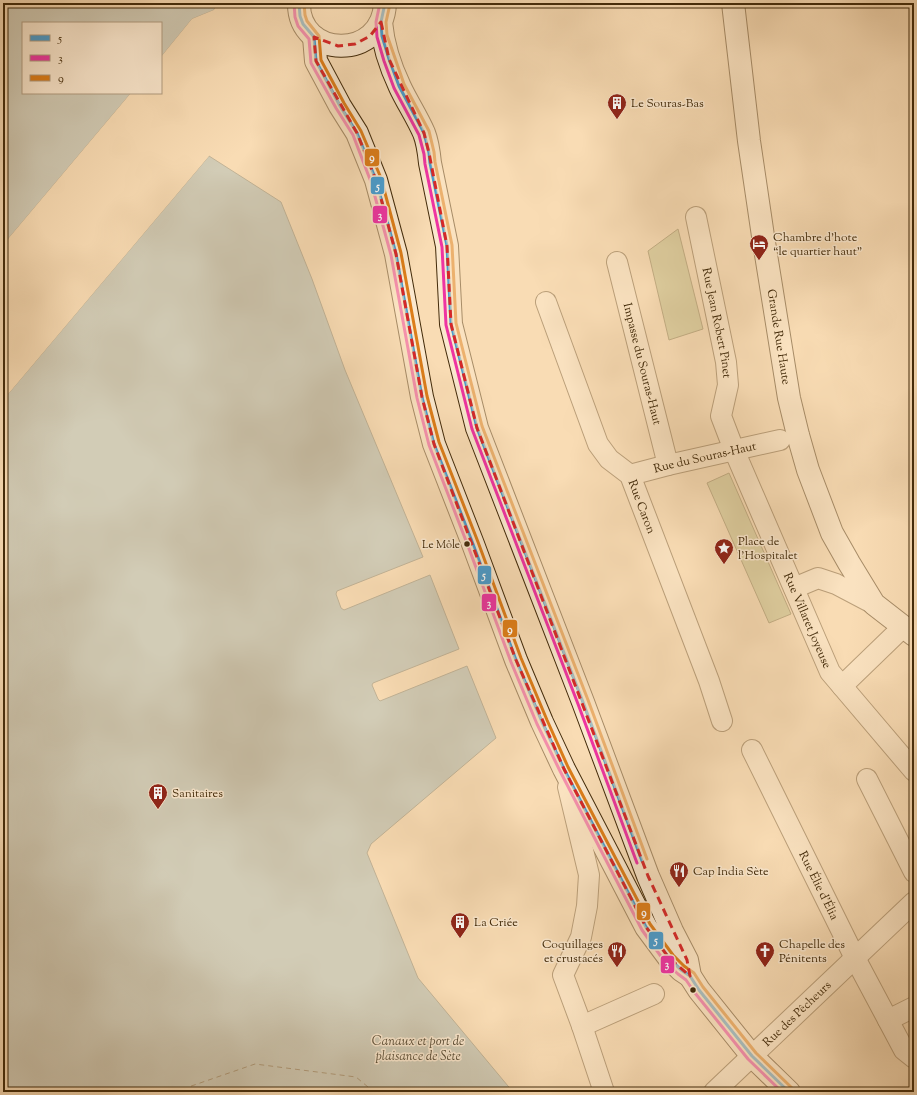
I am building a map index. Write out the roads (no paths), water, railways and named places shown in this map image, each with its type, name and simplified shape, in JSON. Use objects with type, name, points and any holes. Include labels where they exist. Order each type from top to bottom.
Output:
[{"type":"main road","points":[[299,3],[300,16],[314,37],[321,42],[333,46],[346,46],[363,41],[376,29],[385,12]]},
{"type":"main road","name":"Grande Rue Haute","points":[[733,3],[749,141],[773,299],[793,415],[808,470],[832,533],[874,604],[908,631]]},
{"type":"main road","points":[[385,12],[382,36],[389,59],[399,86],[424,134],[429,153],[447,246],[451,324],[477,428],[583,702],[648,876],[669,958],[681,970],[690,976],[699,990],[752,1056],[789,1092]]},
{"type":"main road","points":[[314,37],[316,61],[340,106],[357,133],[376,180],[396,254],[422,397],[434,444],[516,660],[564,770],[646,927],[663,934]]},
{"type":"street","name":"Rue Jean Robert Pinet","points":[[696,217],[726,362],[728,385],[722,416],[734,450]]},
{"type":"street","name":"Impasse du Souras-Haut","points":[[617,262],[668,464]]},
{"type":"street","name":"Rue Caron","points":[[546,302],[598,444],[609,459],[630,475],[709,682],[722,721]]},
{"type":"street","name":"Rue du Souras-Haut","points":[[630,475],[668,464],[780,440]]},
{"type":"street","name":"Rue Villaret Joyeuse","points":[[734,450],[830,672],[914,771]]},
{"type":"street","points":[[794,588],[818,578],[836,584],[874,604]]},
{"type":"street","points":[[842,686],[908,631]]},
{"type":"street","name":"Rue Élie d'Élia","points":[[752,750],[888,1020],[904,1050],[914,1058]]},
{"type":"street","points":[[564,770],[588,875],[588,906],[581,937],[563,975],[604,1092]]},
{"type":"street","points":[[868,779],[914,872]]},
{"type":"street","name":"Rue des Pêcheurs","points":[[714,1092],[914,902]]},
{"type":"street","points":[[582,1026],[654,994]]},
{"type":"street","points":[[888,1020],[914,1007]]},
{"type":"water","points":[[3,3],[218,3],[214,10],[192,19],[162,56],[162,22],[22,22],[22,94],[130,94],[3,245]]},
{"type":"water","name":"Canaux et port de plaisance de Sète","points":[[209,156],[281,202],[312,279],[345,370],[423,557],[337,591],[336,594],[341,608],[344,610],[430,575],[459,649],[373,683],[372,685],[378,699],[380,701],[467,666],[496,738],[371,844],[367,853],[418,978],[513,1092],[3,1092],[3,400]]},
{"type":"place","name":"Le Souras-Bas","points":[[617,120]]},
{"type":"place","name":"Chambre d'hote “le quartier haut”","points":[[759,261]]},
{"type":"place","name":"Le Môle","points":[[467,544]]},
{"type":"place","name":"Place de l'Hospitalet","points":[[724,565]]},
{"type":"place","name":"Sanitaires","points":[[158,810]]},
{"type":"place","name":"Cap India Sète","points":[[679,888]]},
{"type":"place","name":"La Criée","points":[[460,939]]},
{"type":"place","name":"Coquillages et crustacés","points":[[617,968]]},
{"type":"place","name":"Chapelle des Pénitents","points":[[765,968]]}]
